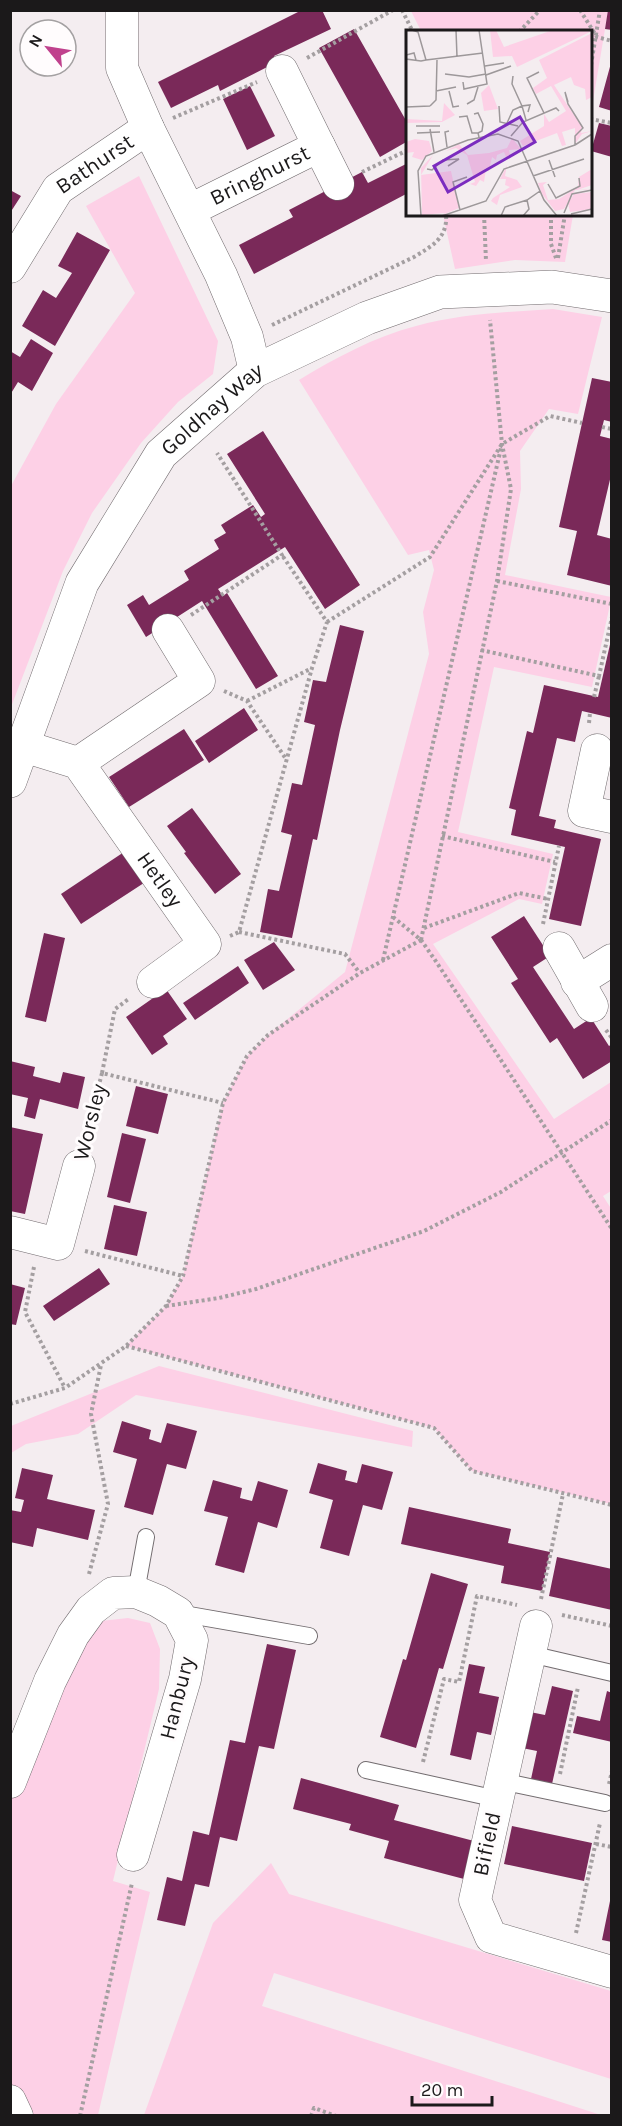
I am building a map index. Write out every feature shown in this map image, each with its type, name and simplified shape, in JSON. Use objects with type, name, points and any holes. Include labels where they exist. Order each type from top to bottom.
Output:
[{"type":"street","name":"Bringhurst","points":[[122,10],[122,68],[148,128],[221,275],[247,337],[255,371]]},
{"type":"street","name":"Bringhurst","points":[[190,210],[319,146],[282,71]]},
{"type":"street","name":"Bathurst","points":[[10,267],[58,189],[148,128]]},
{"type":"street","points":[[319,146],[338,184]]},
{"type":"street","name":"Goldhay Way","points":[[10,781],[82,583],[161,454],[255,371],[367,318],[440,292],[552,287],[612,296]]},
{"type":"street","points":[[23,746],[78,763],[199,681],[168,630]]},
{"type":"street","points":[[593,737],[584,811],[612,816]]},
{"type":"street","name":"Hetley","points":[[78,763],[205,944]]},
{"type":"street","points":[[550,936],[584,994],[612,960]]},
{"type":"street","points":[[153,982],[205,944]]},
{"type":"street","name":"Worsley","points":[[36,1238],[79,1166]]},
{"type":"street","points":[[10,1782],[50,1681],[73,1635],[91,1610],[113,1593],[136,1592],[178,1613]]},
{"type":"street","name":"Hanbury","points":[[133,1855],[185,1679],[192,1640],[178,1613]]},
{"type":"street","name":"Bifield","points":[[533,1640],[475,1900],[491,1937],[612,1972]]},
{"type":"street","points":[[10,2101],[17,2115]]},
{"type":"lane","points":[[136,1592],[146,1537]]},
{"type":"lane","points":[[178,1613],[309,1635]]},
{"type":"lane","points":[[533,1640],[583,1666],[612,1673]]},
{"type":"lane","points":[[366,1770],[418,1782],[556,1793],[605,1803]]},
{"type":"path","points":[[402,10],[411,30]]},
{"type":"path","points":[[521,30],[540,10]]},
{"type":"path","points":[[580,10],[597,37],[612,41]]},
{"type":"path","points":[[592,65],[600,10]]},
{"type":"path","points":[[592,119],[612,123]]},
{"type":"path","points":[[338,184],[406,151]]},
{"type":"path","points":[[247,337],[414,257],[436,243],[447,226],[446,216]]},
{"type":"path","points":[[484,216],[486,261]]},
{"type":"path","points":[[551,216],[551,244],[557,261]]},
{"type":"path","points":[[557,261],[565,216]]},
{"type":"path","points":[[557,261],[568,262]]},
{"type":"path","points":[[421,940],[496,581],[512,489],[502,444],[490,320]]},
{"type":"path","points":[[239,932],[312,668],[327,622],[430,557],[502,444],[550,416],[582,423]]},
{"type":"path","points":[[602,427],[612,429]]},
{"type":"path","points":[[383,960],[502,444]]},
{"type":"path","points":[[218,453],[327,622]]},
{"type":"path","points":[[168,630],[282,555]]},
{"type":"path","points":[[496,581],[612,604]]},
{"type":"path","points":[[594,697],[612,617]]},
{"type":"path","points":[[481,650],[599,676]]},
{"type":"path","points":[[247,701],[312,668]]},
{"type":"path","points":[[199,681],[247,701],[287,759]]},
{"type":"path","points":[[590,713],[593,737]]},
{"type":"path","points":[[442,836],[555,862]]},
{"type":"path","points":[[550,936],[548,899],[559,846]]},
{"type":"path","points":[[423,928],[519,893],[548,899]]},
{"type":"path","points":[[393,917],[421,940],[612,1229]]},
{"type":"path","points":[[205,944],[239,932],[345,954],[360,973]]},
{"type":"path","points":[[10,1404],[65,1388],[126,1346],[166,1306],[183,1276],[223,1104],[247,1056],[268,1035],[360,973],[421,940]]},
{"type":"path","points":[[102,1072],[115,1008],[153,982]]},
{"type":"path","name":"Worsley","points":[[79,1166],[102,1072],[223,1104]]},
{"type":"path","points":[[166,1306],[219,1298],[256,1289],[424,1231],[501,1192],[612,1120]]},
{"type":"path","points":[[65,1388],[25,1312],[36,1238],[183,1276]]},
{"type":"path","points":[[126,1346],[434,1428],[472,1471],[612,1505]]},
{"type":"path","points":[[91,1610],[82,1599],[108,1504],[91,1414],[101,1364]]},
{"type":"path","points":[[533,1640],[563,1494]]},
{"type":"path","points":[[418,1782],[444,1679],[459,1682],[477,1596]]},
{"type":"path","points":[[556,1793],[583,1666]]},
{"type":"path","points":[[570,1960],[612,1771]]},
{"type":"path","points":[[596,1844],[612,1847]]},
{"type":"path","points":[[80,2115],[132,1884],[133,1855]]},
{"type":"path","points":[[311,2115],[314,2108],[336,2115]]},
{"type":"shaded area","points":[[411,11],[608,11],[592,107],[592,30],[420,30]]},
{"type":"shaded area","points":[[139,176],[218,341],[213,374],[178,402],[141,443],[92,513],[63,571],[11,707],[11,486],[56,404],[135,293],[86,206]]},
{"type":"shaded area","points":[[443,216],[573,216],[565,262],[515,260],[455,269]]},
{"type":"shaded area","points":[[553,309],[602,317],[578,414],[549,409],[520,451],[521,489],[505,575],[611,597],[611,600],[592,687],[494,667],[458,832],[553,854],[542,904],[519,899],[433,944],[554,1119],[611,1082],[611,1191],[603,1196],[612,1210],[611,1504],[472,1471],[434,1428],[126,1346],[166,1306],[183,1276],[223,1103],[247,1056],[268,1035],[345,972],[429,654],[423,612],[434,570],[429,550],[408,555],[299,380],[355,349],[416,326],[467,316]]},
{"type":"shaded area","points":[[159,1366],[413,1431],[412,1447],[136,1395],[78,1434],[26,1444],[11,1453],[11,1426]]},
{"type":"shaded area","points":[[128,1618],[150,1623],[160,1649],[159,1689],[113,1881],[150,1892],[98,2115],[11,2115],[10,1793],[61,1669],[101,1621]]},
{"type":"shaded area","points":[[271,1863],[289,1894],[611,1991],[611,2079],[274,1973],[262,2006],[601,2115],[144,2115],[213,1923]]},
{"type":"building","points":[[302,10],[322,10],[331,29],[274,56],[277,62],[220,91],[218,85],[171,108],[158,82]]},
{"type":"building","points":[[608,10],[612,10],[612,30],[605,29]]},
{"type":"building","points":[[354,29],[406,120],[406,142],[380,157],[319,48]]},
{"type":"building","points":[[612,63],[612,111],[599,107]]},
{"type":"building","points":[[250,86],[275,136],[247,150],[223,99]]},
{"type":"building","points":[[599,123],[612,126],[612,157],[592,151]]},
{"type":"building","points":[[406,164],[406,194],[254,274],[239,245],[293,217],[289,210],[362,172],[368,183]]},
{"type":"building","points":[[10,190],[21,196],[10,213]]},
{"type":"building","points":[[77,232],[110,250],[55,346],[22,326],[43,290],[56,298],[72,273],[58,266]]},
{"type":"building","points":[[31,339],[53,353],[32,391],[18,382],[10,395],[10,351],[20,357]]},
{"type":"building","points":[[592,378],[612,382],[612,422],[604,420],[600,436],[612,439],[612,471],[597,535],[612,539],[612,586],[567,575],[577,531],[559,527]]},
{"type":"building","points":[[263,431],[360,585],[325,609],[285,547],[218,589],[223,596],[227,593],[278,676],[256,689],[202,601],[146,637],[127,605],[143,595],[149,605],[189,580],[184,571],[219,549],[214,540],[226,533],[221,525],[253,505],[261,517],[265,514],[227,454]]},
{"type":"building","points":[[340,625],[364,631],[317,840],[313,839],[292,938],[260,932],[268,889],[279,891],[292,835],[281,832],[292,783],[302,785],[315,725],[304,722],[313,680],[326,682]]},
{"type":"building","points":[[611,640],[612,718],[582,711],[575,742],[557,738],[539,816],[556,820],[554,828],[601,839],[581,926],[549,919],[565,847],[511,835],[516,810],[509,808],[527,731],[533,733],[544,685],[598,697]]},
{"type":"building","points":[[244,708],[258,730],[209,763],[195,741]]},
{"type":"building","points":[[184,729],[204,760],[129,807],[109,777]]},
{"type":"building","points":[[192,808],[241,874],[215,894],[167,826]]},
{"type":"building","points":[[130,848],[150,879],[81,924],[61,894]]},
{"type":"building","points":[[524,916],[550,956],[533,967],[574,1029],[591,1018],[609,1046],[612,1044],[612,1061],[583,1079],[557,1038],[550,1043],[511,983],[518,979],[491,937]]},
{"type":"building","points":[[44,933],[65,938],[46,1022],[25,1017]]},
{"type":"building","points":[[274,942],[295,970],[263,990],[244,960]]},
{"type":"building","points":[[238,966],[249,983],[195,1020],[183,1003]]},
{"type":"building","points":[[166,989],[187,1019],[163,1036],[168,1044],[152,1055],[126,1017]]},
{"type":"building","points":[[10,1061],[35,1067],[33,1076],[60,1083],[63,1072],[85,1077],[78,1109],[40,1099],[35,1119],[24,1116],[28,1098],[10,1094]]},
{"type":"building","points":[[136,1086],[168,1094],[158,1134],[126,1126]]},
{"type":"building","points":[[10,1127],[43,1134],[25,1214],[10,1211]]},
{"type":"building","points":[[122,1133],[146,1139],[130,1203],[107,1197]]},
{"type":"building","points":[[114,1205],[147,1212],[137,1256],[104,1249]]},
{"type":"building","points":[[99,1268],[110,1284],[54,1321],[43,1306]]},
{"type":"building","points":[[10,1284],[25,1288],[16,1325],[10,1324]]},
{"type":"building","points":[[122,1421],[151,1430],[149,1439],[161,1443],[167,1423],[197,1431],[186,1469],[167,1464],[153,1515],[124,1507],[137,1459],[113,1452]]},
{"type":"building","points":[[318,1463],[347,1471],[345,1480],[357,1483],[362,1464],[393,1472],[382,1510],[363,1505],[349,1556],[320,1548],[333,1500],[309,1493]]},
{"type":"building","points":[[22,1468],[53,1475],[47,1499],[95,1510],[88,1540],[37,1528],[33,1547],[10,1542],[10,1510],[21,1512],[24,1500],[15,1498]]},
{"type":"building","points":[[213,1480],[242,1488],[240,1498],[252,1501],[258,1481],[288,1490],[277,1528],[258,1522],[244,1573],[215,1565],[228,1517],[204,1511]]},
{"type":"building","points":[[409,1507],[511,1529],[508,1543],[550,1552],[542,1591],[501,1583],[504,1566],[401,1544]]},
{"type":"building","points":[[557,1557],[612,1569],[612,1610],[549,1596]]},
{"type":"building","points":[[431,1573],[468,1584],[443,1669],[439,1668],[416,1748],[380,1737],[403,1659],[406,1660]]},
{"type":"building","points":[[267,1644],[296,1650],[274,1749],[259,1746],[237,1841],[220,1837],[209,1887],[195,1884],[185,1926],[157,1920],[167,1877],[182,1881],[193,1831],[209,1835],[230,1740],[245,1743]]},
{"type":"building","points":[[469,1664],[485,1667],[479,1693],[499,1697],[491,1735],[477,1732],[471,1760],[450,1755]]},
{"type":"building","points":[[552,1686],[573,1691],[552,1784],[531,1779],[537,1751],[522,1748],[530,1712],[545,1715]]},
{"type":"building","points":[[607,1691],[612,1693],[612,1742],[573,1733],[577,1716],[600,1721]]},
{"type":"building","points":[[301,1778],[399,1805],[394,1820],[474,1841],[464,1879],[384,1858],[389,1841],[349,1830],[351,1824],[293,1809]]},
{"type":"building","points":[[512,1826],[592,1843],[584,1881],[504,1864]]},
{"type":"building","points":[[610,1901],[612,1902],[612,1942],[602,1940]]}]
